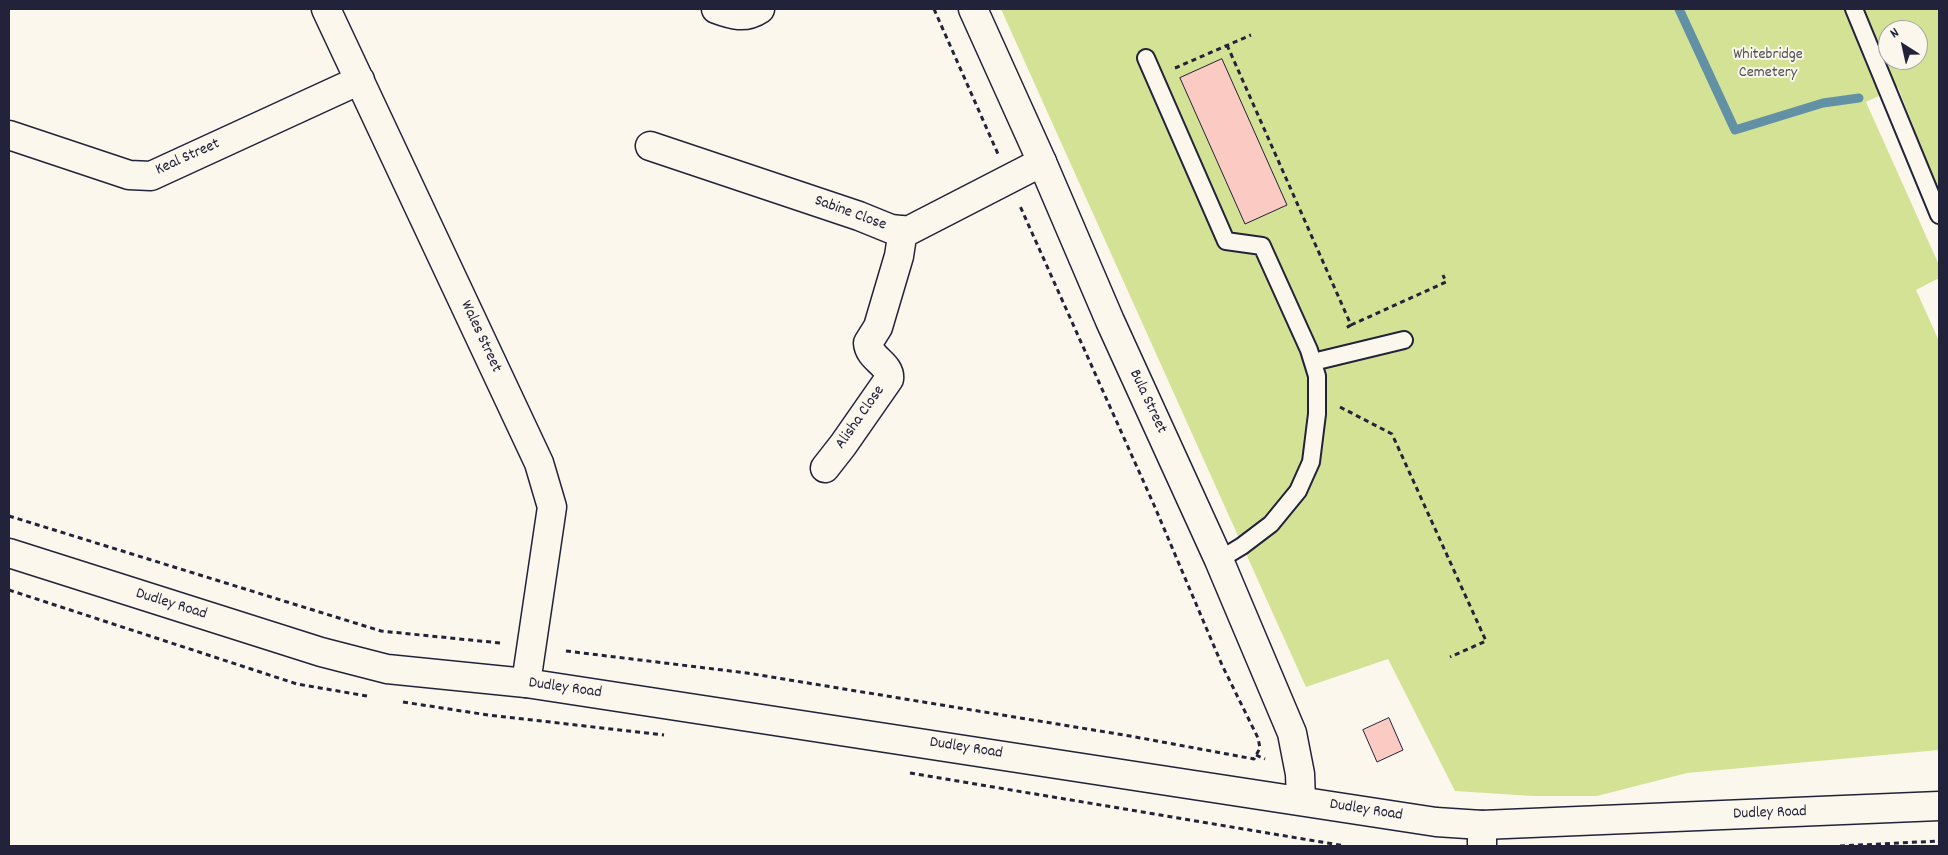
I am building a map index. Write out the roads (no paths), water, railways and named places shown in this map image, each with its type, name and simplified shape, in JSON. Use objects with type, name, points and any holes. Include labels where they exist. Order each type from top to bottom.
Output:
[{"type":"street","name":"Wales Street","points":[[326,9],[539,463],[552,507],[526,683]]},
{"type":"street","points":[[716,9],[740,15],[750,15],[760,9]]},
{"type":"street","name":"Bula Street","points":[[973,9],[1042,162],[1110,321],[1219,560],[1292,733],[1300,774],[1301,800]]},
{"type":"street","name":"Keal Street","points":[[9,135],[129,175],[151,176],[360,80]]},
{"type":"street","name":"Sabine Close","points":[[650,146],[849,213],[890,229],[908,231],[1042,162]]},
{"type":"street","name":"Alisha Close","points":[[825,468],[889,379],[890,374],[887,368],[871,354],[868,344],[878,327],[899,256],[903,230]]},
{"type":"street","name":"Dudley Road","points":[[9,554],[321,652],[378,666],[526,683],[1301,800],[1436,822],[1482,836],[1939,806]]},
{"type":"lane","points":[[1854,9],[1935,194],[1939,215]]},
{"type":"lane","points":[[1146,58],[1226,241],[1262,246],[1309,350],[1317,376],[1315,431],[1311,462],[1298,491],[1271,524],[1242,546],[1219,560]]},
{"type":"lane","points":[[1313,362],[1404,340]]},
{"type":"waterway","points":[[1679,9],[1735,130],[1823,103],[1859,98]]},
{"type":"park label","name":"Whitebridge Cemetery","points":[[1768,65]]}]
